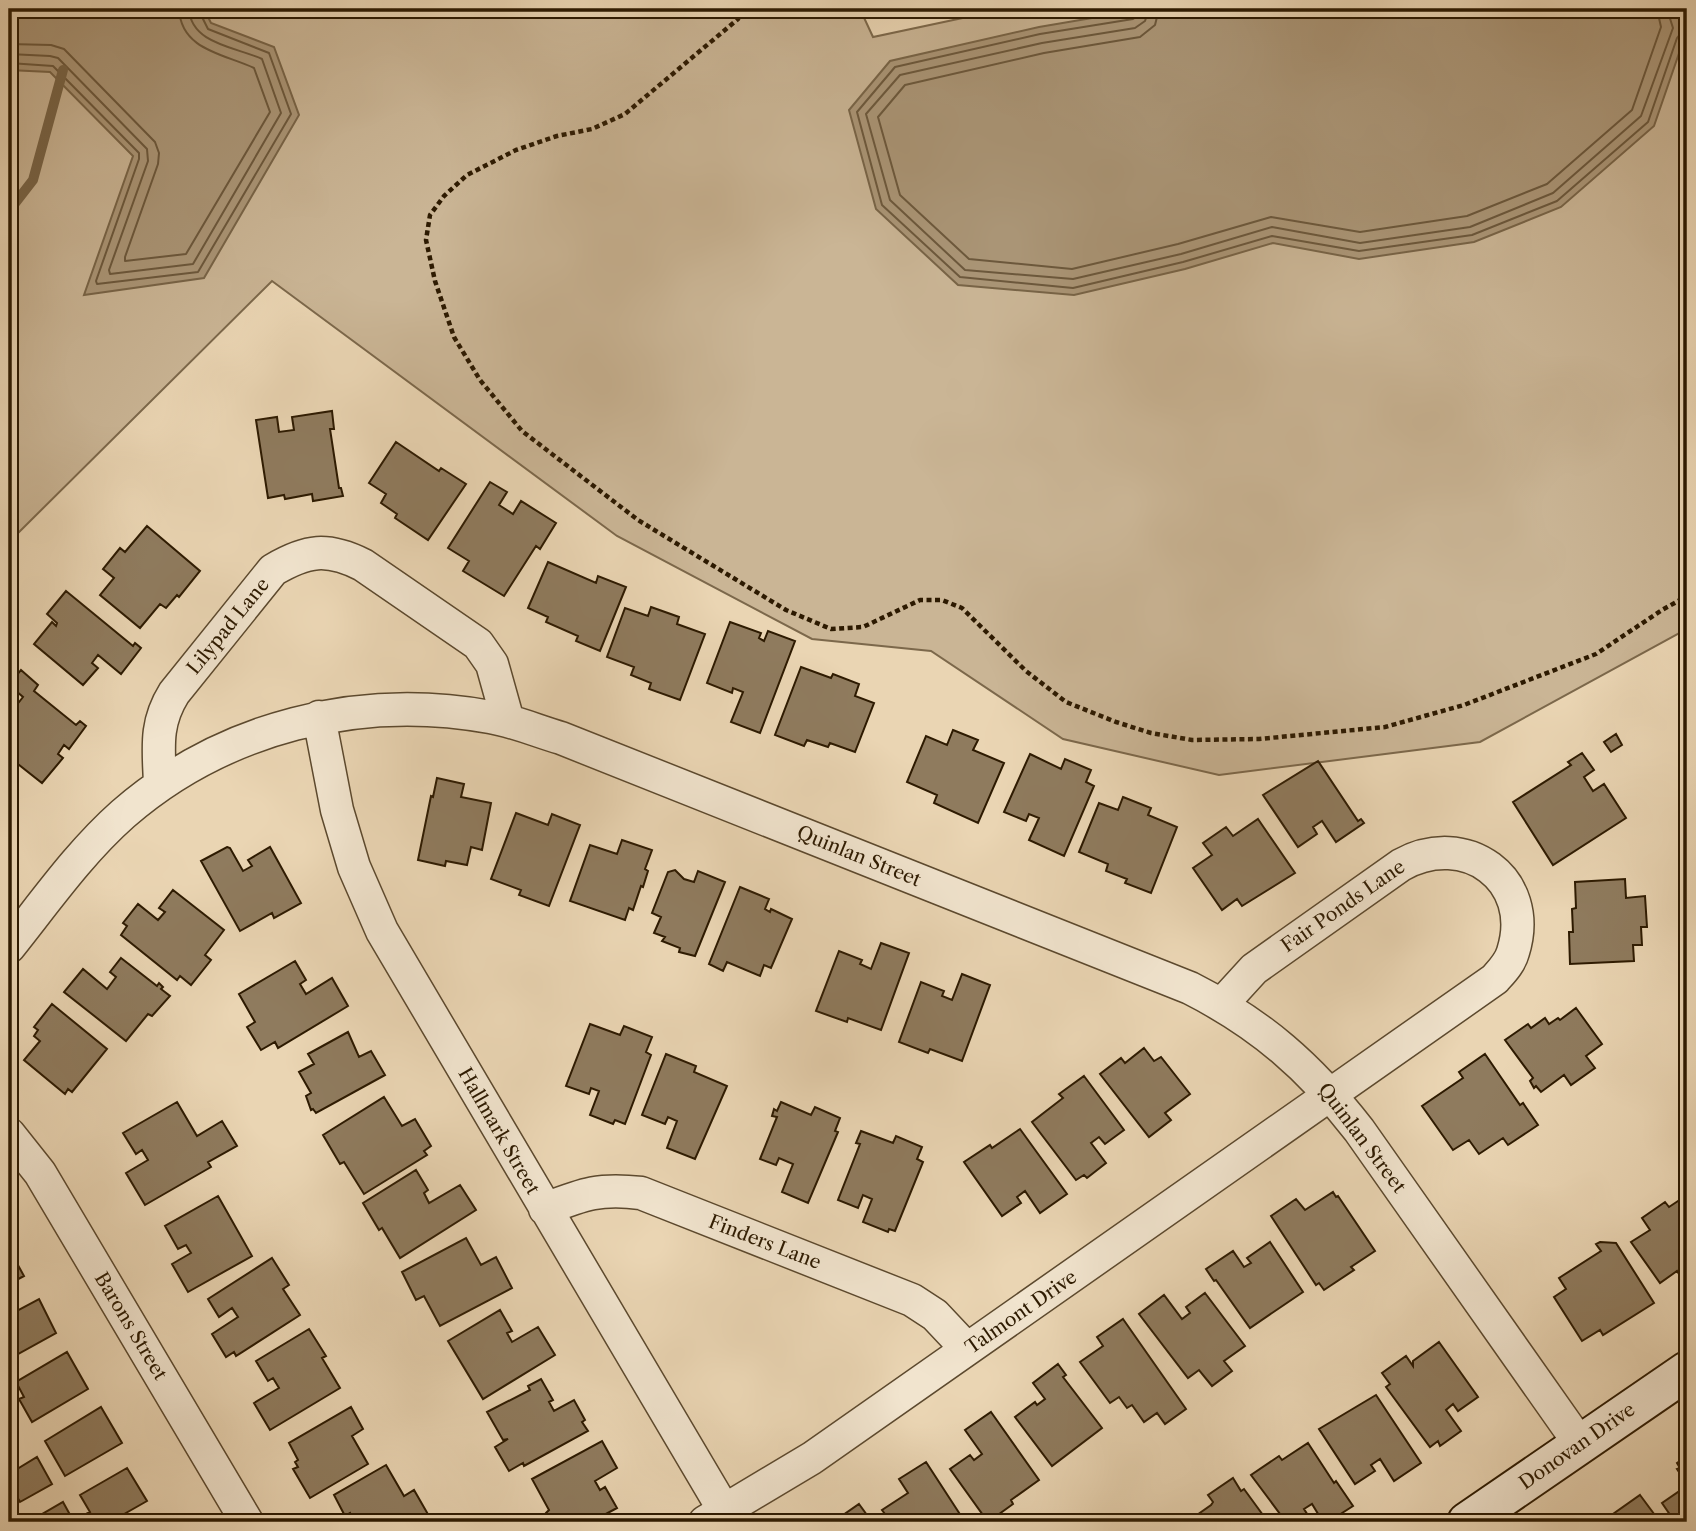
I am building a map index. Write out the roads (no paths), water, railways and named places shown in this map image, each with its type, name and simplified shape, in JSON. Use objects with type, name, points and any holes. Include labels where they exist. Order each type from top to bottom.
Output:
[{"type":"street","name":"Lilypad Lane","points":[[160,785],[158,730],[164,709],[274,570],[296,556],[320,552],[345,556],[363,565],[478,645],[492,664],[508,721]]},
{"type":"street","name":"Quinlan Street","points":[[9,947],[80,857],[122,815],[160,785],[208,756],[262,733],[319,717],[379,709],[438,710],[508,721],[561,738],[1190,988],[1222,1004],[1267,1034],[1306,1067],[1359,1130],[1580,1444]]},
{"type":"street","name":"Hallmark Street","points":[[319,717],[337,810],[354,867],[382,931],[545,1209],[721,1519]]},
{"type":"street","name":"Fair Ponds Lane","points":[[1222,1004],[1254,969],[1416,856],[1442,851],[1467,855],[1488,865],[1506,884],[1516,905],[1518,929],[1509,962],[1496,979],[1331,1094]]},
{"type":"street","name":"Talmont Drive","points":[[721,1519],[1331,1094]]},
{"type":"street","name":"Barons Street","points":[[9,1134],[40,1173],[247,1522]]},
{"type":"street","name":"Finders Lane","points":[[545,1209],[583,1194],[613,1190],[641,1193],[912,1300],[935,1315],[967,1349]]},
{"type":"street","name":"Donovan Drive","points":[[1468,1522],[1687,1371]]},
{"type":"water","points":[[9,9],[204,9],[211,23],[274,47],[299,115],[204,278],[84,295],[133,156],[50,72],[9,70]]},
{"type":"water","points":[[1145,9],[1682,9],[1687,30],[1654,126],[1561,207],[1474,242],[1359,259],[1273,243],[1185,269],[1074,295],[958,285],[876,209],[849,110],[890,61],[1039,27]]},
{"type":"waterway","points":[[9,211],[33,180],[63,70]]}]
